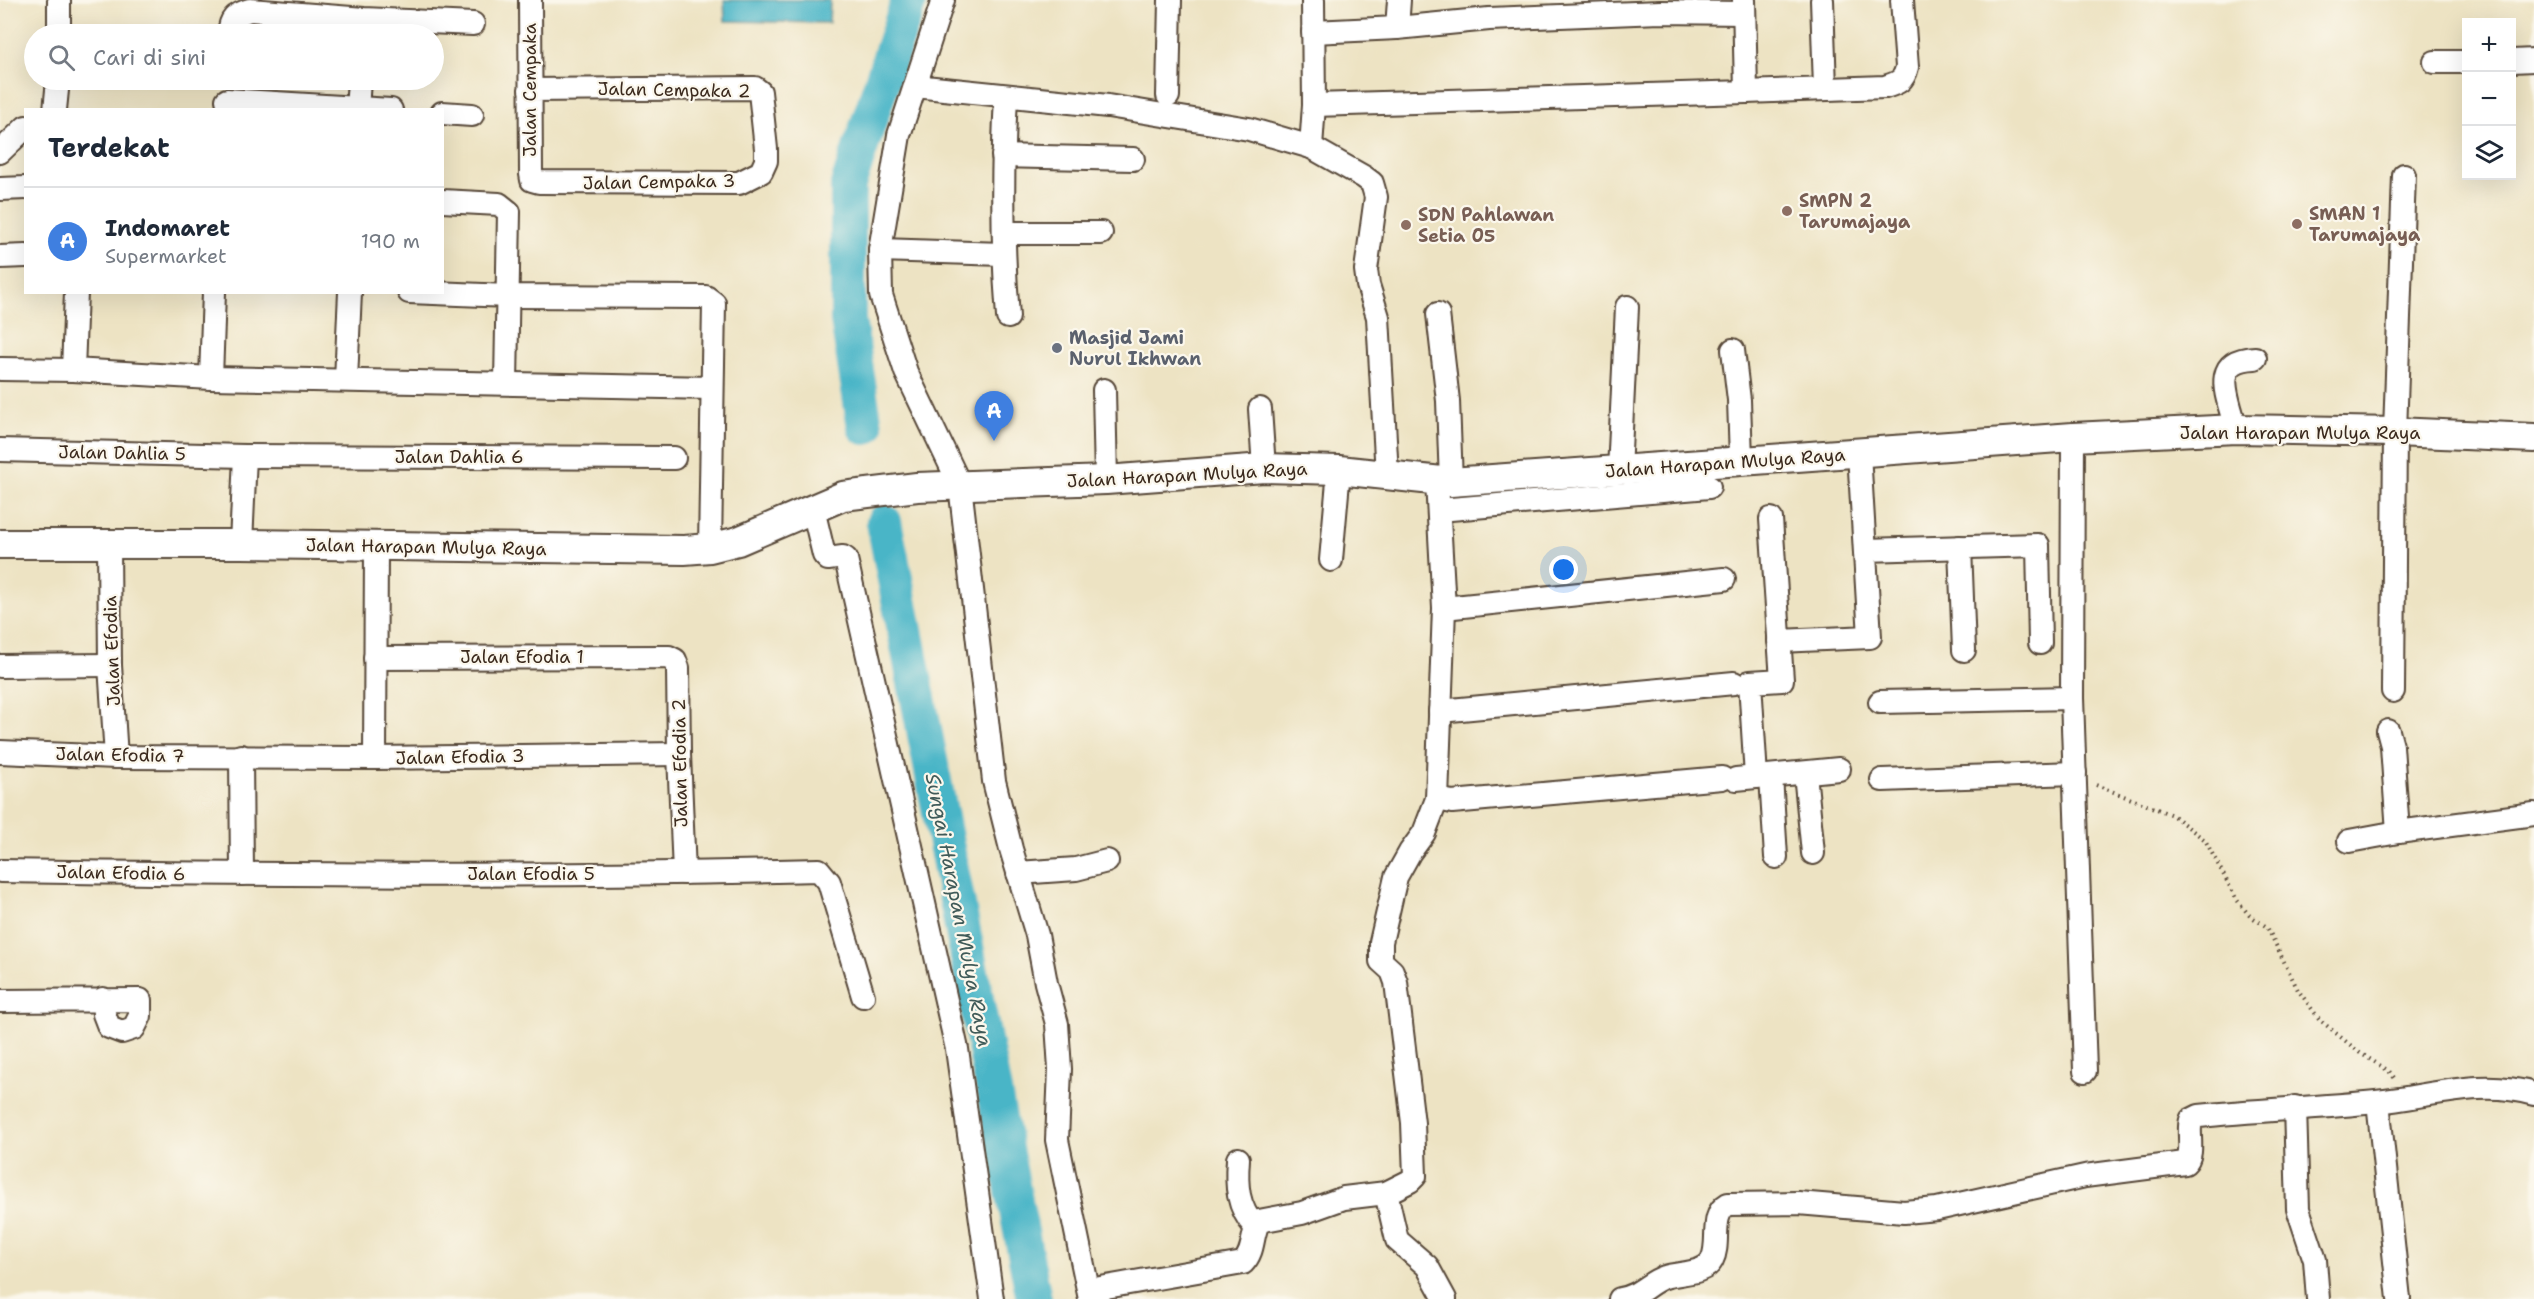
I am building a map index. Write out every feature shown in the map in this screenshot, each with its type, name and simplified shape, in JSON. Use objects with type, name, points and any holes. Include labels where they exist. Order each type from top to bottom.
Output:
[{"type":"street","points":[[58,24],[59,0]]},
{"type":"street","name":"Jalan Cempaka","points":[[530,0],[532,180]]},
{"type":"street","points":[[943,0],[899,135],[880,250],[881,295],[906,372],[960,485],[994,781],[1037,934],[1046,983],[1058,1024],[1060,1069],[1058,1140],[1090,1294],[1243,1263],[1251,1254],[1256,1227],[1262,1220],[1302,1213],[1344,1197],[1386,1193],[1412,1180],[1415,1176],[1413,1123],[1396,982],[1392,971],[1382,961],[1380,948],[1396,877],[1424,833],[1437,799],[1444,608],[1438,510],[1444,482],[1448,401],[1438,314]]},
{"type":"street","points":[[1168,96],[1170,0]]},
{"type":"street","points":[[1311,147],[1314,105],[1313,0]]},
{"type":"street","points":[[1397,28],[1399,0]]},
{"type":"street","points":[[1822,0],[1825,88]]},
{"type":"street","points":[[1314,105],[1885,87],[1905,77],[1902,0]]},
{"type":"street","points":[[1313,32],[1397,28],[1490,10],[1660,6],[1744,7],[1746,92]]},
{"type":"street","points":[[230,24],[237,14],[250,10],[344,24]]},
{"type":"street","points":[[444,25],[473,24]]},
{"type":"street","points":[[2516,61],[2534,60]]},
{"type":"street","points":[[2435,62],[2462,62]]},
{"type":"street","points":[[915,86],[1151,112],[1249,129],[1311,147],[1372,183],[1376,197],[1366,270],[1378,318],[1387,476]]},
{"type":"street","name":"Jalan Cempaka 2","points":[[530,90],[755,88],[760,92],[766,149]]},
{"type":"street","points":[[228,96],[357,108],[358,90]]},
{"type":"street","points":[[1006,97],[1003,243],[1008,317]]},
{"type":"street","points":[[444,113],[472,115]]},
{"type":"street","points":[[0,152],[24,129]]},
{"type":"street","name":"Jalan Cempaka 3","points":[[532,180],[538,182],[738,183],[761,172],[766,161],[766,149]]},
{"type":"street","points":[[1003,156],[1133,159]]},
{"type":"street","points":[[2393,691],[2395,432],[2403,175]]},
{"type":"street","points":[[0,189],[24,188]]},
{"type":"street","points":[[444,201],[499,204],[509,212],[506,383]]},
{"type":"street","points":[[880,250],[1003,243],[1101,233]]},
{"type":"street","points":[[0,257],[24,256]]},
{"type":"street","points":[[444,293],[706,297],[714,303],[710,548]]},
{"type":"street","points":[[73,370],[76,294]]},
{"type":"street","points":[[211,378],[214,294]]},
{"type":"street","points":[[346,380],[350,294]]},
{"type":"street","points":[[1619,471],[1627,307]]},
{"type":"street","points":[[1733,350],[1739,400],[1741,460]]},
{"type":"street","points":[[2236,429],[2224,378],[2231,364],[2241,359],[2255,358]]},
{"type":"street","points":[[0,369],[73,370],[211,378],[712,388]]},
{"type":"street","points":[[1104,390],[1106,480]]},
{"type":"street","points":[[1260,409],[1264,468]]},
{"type":"street","name":"Jalan Harapan Mulya Raya","points":[[0,544],[241,544],[684,550],[710,548],[738,541],[843,496],[916,487],[1106,480],[1264,468],[1339,470],[1444,482],[2073,437],[2236,429],[2395,432],[2534,438]]},
{"type":"street","points":[[2073,437],[2072,698],[2085,1071]]},
{"type":"street","name":"Jalan Dahlia 5","points":[[0,450],[245,456]]},
{"type":"street","points":[[1779,641],[1870,638],[1859,453]]},
{"type":"street","points":[[241,544],[245,456]]},
{"type":"street","name":"Jalan Dahlia 6","points":[[245,456],[674,458]]},
{"type":"street","points":[[1331,560],[1339,470]]},
{"type":"street","points":[[1438,510],[1708,487]]},
{"type":"street","points":[[813,509],[824,555],[828,558],[843,557],[846,559],[865,641],[957,1049],[992,1299]]},
{"type":"street","points":[[1771,519],[1782,680],[1750,682],[1746,777],[1776,857]]},
{"type":"street","name":"Jalan Efodia","points":[[109,544],[110,664],[116,757]]},
{"type":"street","points":[[1865,550],[2038,545],[2040,643]]},
{"type":"street","points":[[375,758],[376,547]]},
{"type":"street","points":[[1960,547],[1964,650]]},
{"type":"street","points":[[1444,608],[1724,579]]},
{"type":"street","name":"Jalan Efodia 1","points":[[375,658],[669,657]]},
{"type":"street","name":"Jalan Efodia 2","points":[[669,657],[675,660],[678,668],[684,873]]},
{"type":"street","points":[[0,666],[110,664]]},
{"type":"street","points":[[1440,711],[1734,683]]},
{"type":"street","points":[[1880,702],[2072,698]]},
{"type":"street","points":[[2388,731],[2392,746],[2398,832]]},
{"type":"street","name":"Jalan Efodia 7","points":[[0,752],[116,757],[240,756]]},
{"type":"street","name":"Jalan Efodia 3","points":[[240,756],[375,758],[679,754]]},
{"type":"street","points":[[240,756],[242,874]]},
{"type":"street","points":[[1437,799],[1452,802],[1839,770]]},
{"type":"street","points":[[1806,772],[1813,853]]},
{"type":"street","points":[[1881,780],[2075,773]]},
{"type":"street","points":[[2349,841],[2398,832],[2534,814]]},
{"type":"street","points":[[1018,873],[1076,869],[1107,861]]},
{"type":"street","name":"Jalan Efodia 5","points":[[242,874],[684,873],[819,870],[829,882],[862,996]]},
{"type":"street","name":"Jalan Efodia 6","points":[[0,871],[242,874]]},
{"type":"street","points":[[0,1001],[103,999]]},
{"type":"street","points":[[1620,1299],[1636,1296],[1663,1277],[1698,1270],[1708,1265],[1713,1259],[1719,1213],[1728,1204],[1798,1203],[1887,1212],[1937,1209],[2085,1176],[2185,1163],[2190,1157],[2189,1126],[2191,1120],[2199,1116],[2387,1100],[2479,1087],[2500,1087],[2534,1094]]},
{"type":"street","points":[[2387,1100],[2399,1299]]},
{"type":"street","points":[[2295,1107],[2298,1209],[2315,1260],[2318,1299]]},
{"type":"street","points":[[1238,1159],[1236,1182],[1239,1199],[1244,1215],[1256,1227]]},
{"type":"street","points":[[1386,1193],[1397,1240],[1427,1266],[1445,1299]]},
{"type":"path","points":[[2075,773],[2103,789],[2172,815],[2205,840],[2237,900],[2249,915],[2267,927],[2298,990],[2320,1020],[2360,1053],[2389,1071],[2396,1080],[2387,1100]]},
{"type":"water","points":[[724,0],[830,0],[829,23],[725,21]]},
{"type":"waterway","points":[[865,427],[848,320],[848,185],[909,0]]},
{"type":"waterway","name":"Sungai Harapan Mulya Raya","points":[[884,522],[1034,1299]]},
{"type":"place","name":"SMPN 2 Tarumajaya","points":[[1787,211]]},
{"type":"place","name":"SMAN 1 Tarumajaya","points":[[2297,224]]},
{"type":"place","name":"SDN Pahlawan Setia 05","points":[[1406,225]]},
{"type":"place","name":"Masjid Jami Nurul Ikhwan","points":[[1057,348]]},
{"type":"place","name":"Indomaret","points":[[994,441]]}]
